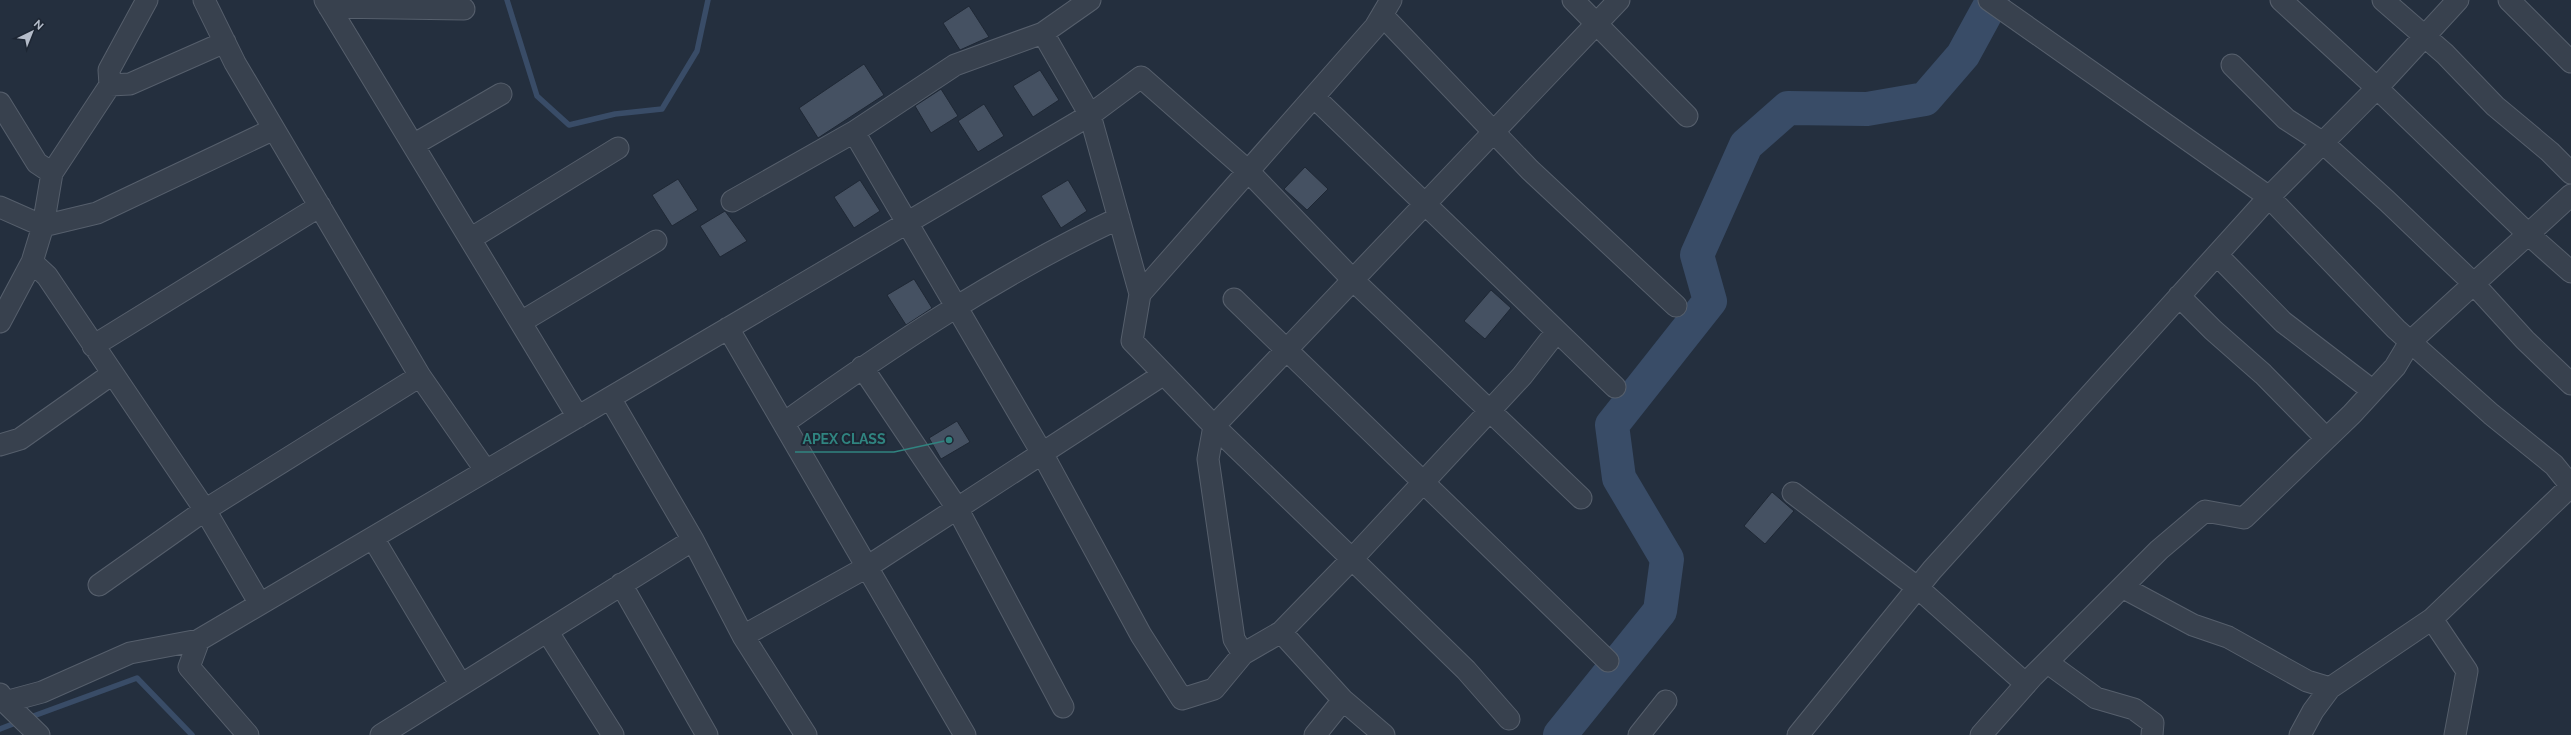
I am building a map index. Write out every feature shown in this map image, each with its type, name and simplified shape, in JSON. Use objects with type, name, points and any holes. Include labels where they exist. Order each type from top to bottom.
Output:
[{"type":"street","points":[[0,322],[6,300],[32,262],[43,226],[52,173],[110,85],[109,70],[147,0]]},
{"type":"street","points":[[204,0],[225,42],[274,129],[420,376],[486,471]]},
{"type":"street","points":[[732,201],[854,132],[955,65],[1043,33],[1090,0]]},
{"type":"street","points":[[1573,0],[1687,116]]},
{"type":"street","points":[[1243,654],[1234,639],[1208,459],[1214,426],[1619,0]]},
{"type":"street","points":[[1990,0],[2268,198],[2410,342],[2491,414],[2554,465],[2571,486],[2432,619],[2330,688],[2313,711],[2300,735]]},
{"type":"street","points":[[2282,0],[2377,88],[2527,234],[2571,272]]},
{"type":"street","points":[[2383,0],[2446,54],[2495,106],[2550,152],[2571,173]]},
{"type":"street","points":[[1798,735],[1918,588],[2179,296],[2268,198],[2377,88],[2458,0]]},
{"type":"street","points":[[2509,0],[2571,62]]},
{"type":"street","points":[[327,3],[464,8]]},
{"type":"street","points":[[327,3],[578,417]]},
{"type":"street","points":[[1140,294],[1375,27],[1387,8],[1494,132],[1530,170],[1676,306]]},
{"type":"street","points":[[1043,33],[1090,115],[1140,294],[1132,341],[1214,426],[1466,670],[1509,719]]},
{"type":"street","points":[[110,85],[130,84],[225,42]]},
{"type":"street","points":[[2232,65],[2286,119],[2323,143],[2473,283],[2525,340],[2571,384]]},
{"type":"street","points":[[36,732],[6,702],[42,692],[130,653],[199,640],[1090,115],[1141,77],[1248,171],[1353,280],[1581,498]]},
{"type":"street","points":[[414,145],[502,94]]},
{"type":"street","points":[[1314,97],[1426,203],[1615,387]]},
{"type":"street","points":[[0,103],[37,163],[52,173]]},
{"type":"street","points":[[0,207],[43,226],[98,213],[274,129]]},
{"type":"street","points":[[854,132],[1042,453],[1141,635],[1182,699],[1214,689],[1243,654],[1281,632],[1423,484],[1522,376],[1557,331]]},
{"type":"street","points":[[470,239],[618,148]]},
{"type":"street","points":[[1981,735],[2026,684],[2124,588],[2159,550],[2205,511],[2244,518],[2373,391],[2395,367],[2410,342],[2571,195]]},
{"type":"street","points":[[93,346],[320,206]]},
{"type":"street","points":[[784,423],[862,367],[956,307],[1058,246],[1119,218]]},
{"type":"street","points":[[521,322],[656,241]]},
{"type":"street","points":[[2216,255],[2283,322],[2373,391]]},
{"type":"street","points":[[32,262],[47,276],[205,510],[260,604]]},
{"type":"street","points":[[2179,296],[2213,330],[2263,374],[2326,438]]},
{"type":"street","points":[[1234,298],[1285,350],[1423,484],[1608,661]]},
{"type":"street","points":[[728,328],[965,735]]},
{"type":"street","points":[[862,367],[957,508],[1063,707]]},
{"type":"street","points":[[0,445],[20,439],[112,374]]},
{"type":"street","points":[[743,636],[867,567],[1164,374]]},
{"type":"street","points":[[99,585],[205,510],[420,376]]},
{"type":"street","points":[[610,398],[693,540],[743,636],[806,735]]},
{"type":"street","points":[[1793,493],[1918,588],[2026,684]]},
{"type":"street","points":[[373,538],[461,685]]},
{"type":"street","points":[[381,735],[693,540]]},
{"type":"street","points":[[621,584],[707,735]]},
{"type":"street","points":[[2124,588],[2193,626],[2228,637],[2307,681],[2330,688]]},
{"type":"street","points":[[2432,619],[2467,671],[2455,735]]},
{"type":"street","points":[[547,631],[613,735]]},
{"type":"street","points":[[1281,632],[1343,700],[1384,735]]},
{"type":"street","points":[[199,640],[189,667],[248,735]]},
{"type":"street","points":[[2048,662],[2096,698],[2134,709],[2153,723],[2152,735]]},
{"type":"street","points":[[1315,735],[1343,700]]},
{"type":"street","points":[[1639,735],[1666,701]]},
{"type":"building","points":[[969,6],[989,37],[960,50],[943,23]]},
{"type":"building","points":[[864,64],[884,95],[818,138],[799,108]]},
{"type":"building","points":[[1040,70],[1059,100],[1033,117],[1013,86]]},
{"type":"building","points":[[941,89],[958,116],[931,133],[915,106]]},
{"type":"building","points":[[984,104],[1004,136],[978,152],[958,121]]},
{"type":"building","points":[[1305,167],[1328,189],[1307,210],[1284,189]]},
{"type":"building","points":[[678,179],[698,210],[672,226],[652,195]]},
{"type":"building","points":[[860,180],[880,211],[854,228],[834,197]]},
{"type":"building","points":[[1068,180],[1087,211],[1061,228],[1041,196]]},
{"type":"building","points":[[725,211],[747,241],[720,257],[700,226]]},
{"type":"building","points":[[914,279],[932,308],[906,325],[887,295]]},
{"type":"building","points":[[1491,290],[1511,308],[1485,339],[1464,321]]},
{"type":"building","points":[[957,421],[970,442],[941,459],[929,438]]},
{"type":"building","points":[[1772,492],[1794,511],[1765,544],[1744,526]]},
{"type":"waterway","points":[[507,0],[537,96],[569,125],[615,114],[662,109],[697,51],[708,0]]},
{"type":"waterway","points":[[1560,735],[1660,611],[1667,559],[1619,478],[1612,425],[1710,301],[1697,255],[1746,145],[1788,108],[1867,109],[1925,99],[1963,55],[1993,0]]},
{"type":"waterway","points":[[28,718],[137,678],[192,735]]},
{"type":"waterway","points":[[0,729],[18,722]]},
{"type":"place","name":"APEX CLASS","points":[[949,440]]}]
